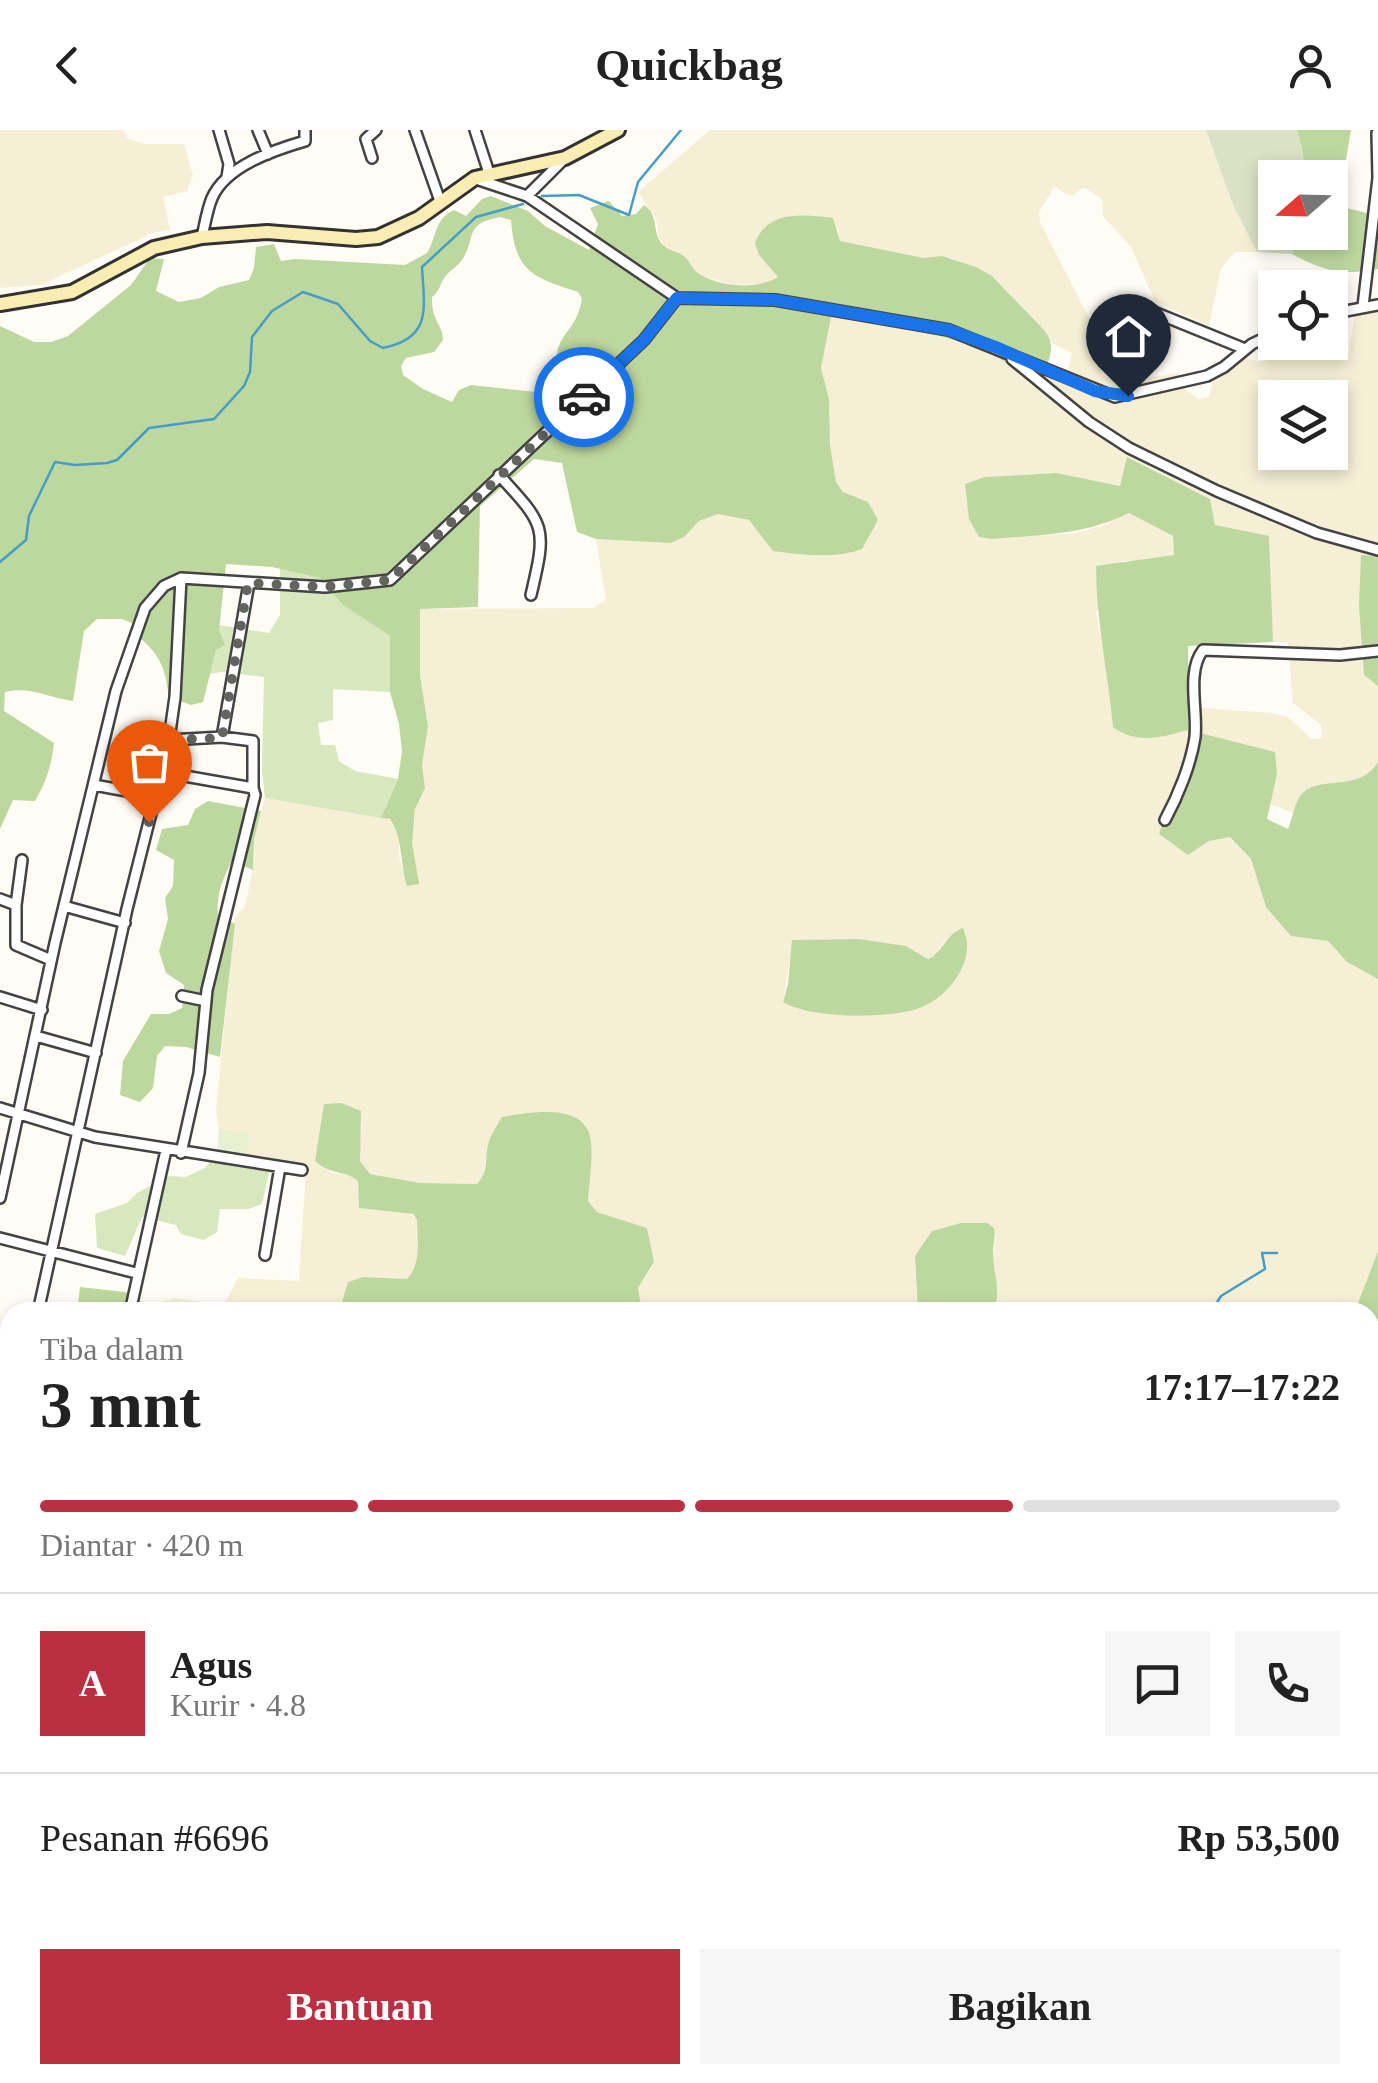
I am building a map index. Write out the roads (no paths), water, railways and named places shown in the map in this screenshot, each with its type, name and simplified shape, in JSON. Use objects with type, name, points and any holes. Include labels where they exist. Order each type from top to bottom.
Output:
[{"type":"main road","points":[[0,304],[72,292],[154,248],[202,237],[268,232],[378,237],[407,225],[475,178],[565,158],[618,130]]},
{"type":"street","points":[[219,130],[229,164],[227,177]]},
{"type":"street","points":[[258,130],[268,154]]},
{"type":"street","points":[[202,237],[212,198],[227,177],[268,154],[306,141],[305,130]]},
{"type":"street","points":[[372,158],[366,138],[376,130]]},
{"type":"street","points":[[415,130],[440,202]]},
{"type":"street","points":[[475,130],[489,172]]},
{"type":"street","points":[[1363,306],[1378,178],[1378,133]]},
{"type":"street","points":[[527,196],[565,158]]},
{"type":"street","points":[[475,178],[527,196],[677,298],[775,300],[931,326],[998,348],[1115,397],[1207,376],[1258,343]]},
{"type":"street","points":[[0,1198],[51,960],[116,691],[145,608],[164,586],[181,578],[325,587],[390,580],[644,340],[677,298]]},
{"type":"street","points":[[1348,310],[1378,305]]},
{"type":"street","points":[[1139,306],[1245,350]]},
{"type":"street","points":[[998,348],[1088,422],[1128,448],[1317,534],[1378,550]]},
{"type":"street","points":[[500,475],[531,509],[540,526],[530,595]]},
{"type":"street","points":[[41,1302],[162,772],[175,697],[181,578]]},
{"type":"street","points":[[222,738],[248,583]]},
{"type":"street","points":[[1165,820],[1174,804],[1195,736],[1196,661],[1203,650],[1340,654],[1378,651]]},
{"type":"street","points":[[168,740],[254,741],[254,802],[206,1002],[199,1073],[182,1153]]},
{"type":"street","points":[[162,772],[253,788]]},
{"type":"street","points":[[94,785],[154,796]]},
{"type":"street","points":[[22,860],[16,945],[51,960]]},
{"type":"street","points":[[0,900],[16,905]]},
{"type":"street","points":[[64,906],[125,923]]},
{"type":"street","points":[[182,996],[206,1002]]},
{"type":"street","points":[[0,998],[42,1010]]},
{"type":"street","points":[[36,1036],[96,1054]]},
{"type":"street","points":[[0,1108],[78,1132],[182,1153],[302,1170]]},
{"type":"street","points":[[132,1302],[166,1150]]},
{"type":"street","points":[[264,1255],[280,1167]]},
{"type":"street","points":[[0,1238],[136,1273]]},
{"type":"waterway","points":[[542,196],[579,195],[629,215],[638,182],[681,130]]},
{"type":"waterway","points":[[0,562],[26,540],[29,516],[55,462],[107,463],[117,460],[149,428],[214,419],[244,386],[250,372],[252,337],[272,311],[303,292],[338,304],[370,341],[383,348],[399,343],[418,329],[422,319],[422,267],[476,217],[523,204]]},
{"type":"waterway","points":[[1217,1302],[1265,1269],[1262,1253],[1277,1253]]}]
